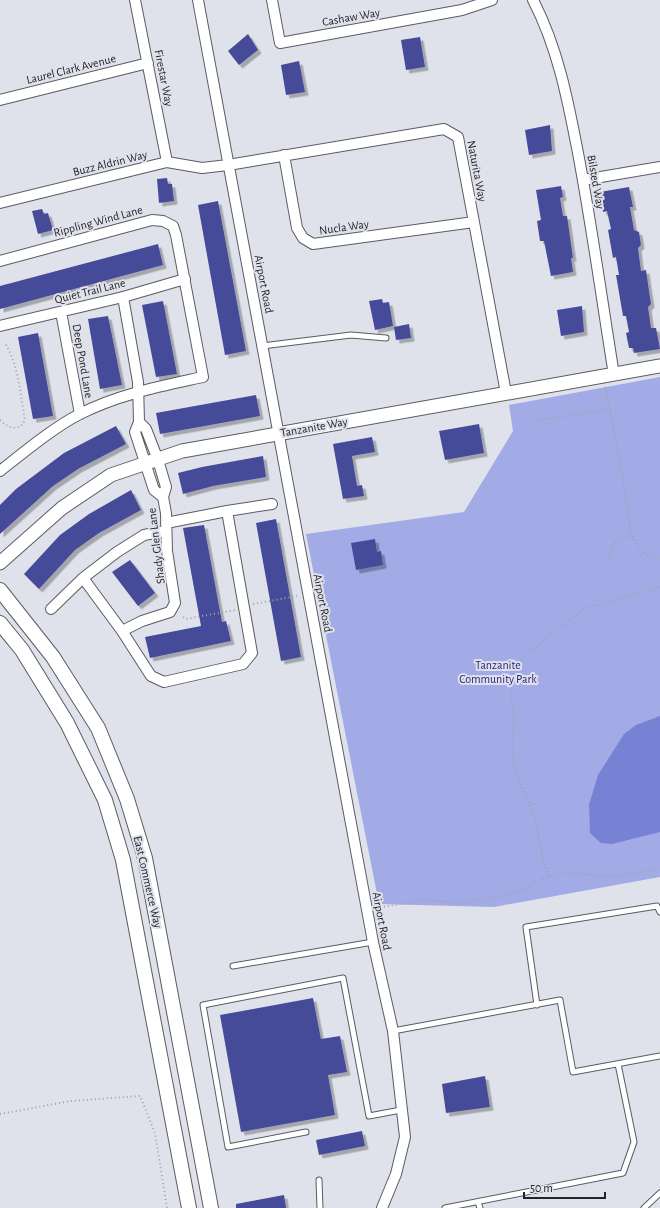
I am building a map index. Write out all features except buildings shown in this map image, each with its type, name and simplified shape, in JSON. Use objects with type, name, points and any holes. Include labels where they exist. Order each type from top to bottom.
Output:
[{"type":"main road","name":"East Commerce Way","points":[[0,590],[53,657],[98,728],[127,799],[145,858],[211,1208]]},
{"type":"main road","name":"East Commerce Way","points":[[0,623],[22,650],[67,723],[105,800],[125,868],[188,1208]]},
{"type":"street","name":"Firestar Way","points":[[135,0],[167,162]]},
{"type":"street","name":"Airport Road","points":[[198,0],[373,942],[393,1031],[405,1137],[401,1156],[382,1208]]},
{"type":"street","name":"Cashaw Way","points":[[272,0],[280,43],[462,10],[492,0]]},
{"type":"street","name":"Bilsted Way","points":[[533,0],[546,28],[568,103],[583,180],[614,375]]},
{"type":"street","name":"Laurel Clark Avenue","points":[[0,100],[148,63]]},
{"type":"street","name":"Naturita Way","points":[[228,165],[444,129],[458,137],[506,393]]},
{"type":"street","name":"Nucla Way","points":[[284,155],[297,228],[303,238],[313,244],[474,222]]},
{"type":"street","name":"Buzz Aldrin Way","points":[[0,203],[167,162],[202,168],[228,165]]},
{"type":"street","points":[[583,180],[660,167]]},
{"type":"street","name":"Rippling Wind Lane","points":[[0,261],[152,220],[163,221],[173,226],[185,279]]},
{"type":"street","points":[[0,471],[36,443],[80,414],[138,391],[204,377],[185,279]]},
{"type":"street","name":"Quiet Trail Lane","points":[[0,326],[123,297],[185,279]]},
{"type":"street","name":"Shady Glen Lane","points":[[123,297],[138,391],[139,422],[135,432],[154,490],[163,497]]},
{"type":"street","name":"Deep Pond Lane","points":[[61,312],[80,414]]},
{"type":"street","name":"Tanzanite Way","points":[[0,563],[62,508],[111,475],[145,463],[182,452],[278,433],[660,366]]},
{"type":"street","name":"Shady Glen Lane","points":[[122,631],[142,621],[170,612],[175,603],[167,551],[163,497],[166,487],[158,460],[146,429],[139,422]]},
{"type":"street","points":[[51,609],[83,578],[116,552],[144,535],[166,527],[227,511],[272,504]]},
{"type":"street","points":[[83,578],[122,631],[151,676],[164,682],[243,664],[252,653],[227,511]]},
{"type":"lane","points":[[262,346],[351,334],[386,338]]},
{"type":"lane","points":[[537,1005],[526,927],[657,906],[660,912]]},
{"type":"lane","points":[[233,966],[373,942]]},
{"type":"lane","points":[[306,1132],[228,1147],[203,1005],[343,978],[369,1116],[402,1110]]},
{"type":"lane","points":[[393,1031],[560,1000],[573,1072],[660,1056]]},
{"type":"lane","points":[[445,1208],[623,1173],[634,1142],[618,1064]]},
{"type":"lane","points":[[319,1180],[320,1208]]},
{"type":"lane","points":[[644,1208],[660,1193]]},
{"type":"lane","points":[[478,1202],[480,1208]]},
{"type":"path","points":[[0,420],[11,428],[17,428],[23,424],[25,420],[21,386],[13,358],[5,343]]},
{"type":"path","points":[[604,385],[610,409],[629,514],[631,534],[640,550],[653,558],[660,559]]},
{"type":"path","points":[[534,421],[610,409]]},
{"type":"path","points":[[607,561],[614,543],[631,534]]},
{"type":"path","points":[[549,876],[542,859],[535,816],[514,762],[514,718],[511,695],[514,673],[524,656],[584,609],[660,587]]},
{"type":"path","points":[[250,605],[297,596]]},
{"type":"path","points":[[183,617],[186,619],[240,609]]},
{"type":"path","points":[[530,806],[538,802]]},
{"type":"path","points":[[367,910],[425,900],[463,903],[518,892],[549,876],[568,872],[610,877],[660,869]]},
{"type":"path","points":[[0,1114],[71,1101],[140,1096],[155,1133],[167,1208]]},
{"type":"green space","name":"Tanzanite Community Park","points":[[660,377],[660,877],[494,907],[379,904],[306,534],[464,512],[513,431],[509,405]]},
{"type":"shaded area","points":[[660,716],[660,832],[612,844],[601,843],[590,833],[589,805],[598,775],[624,734],[636,725]]}]
